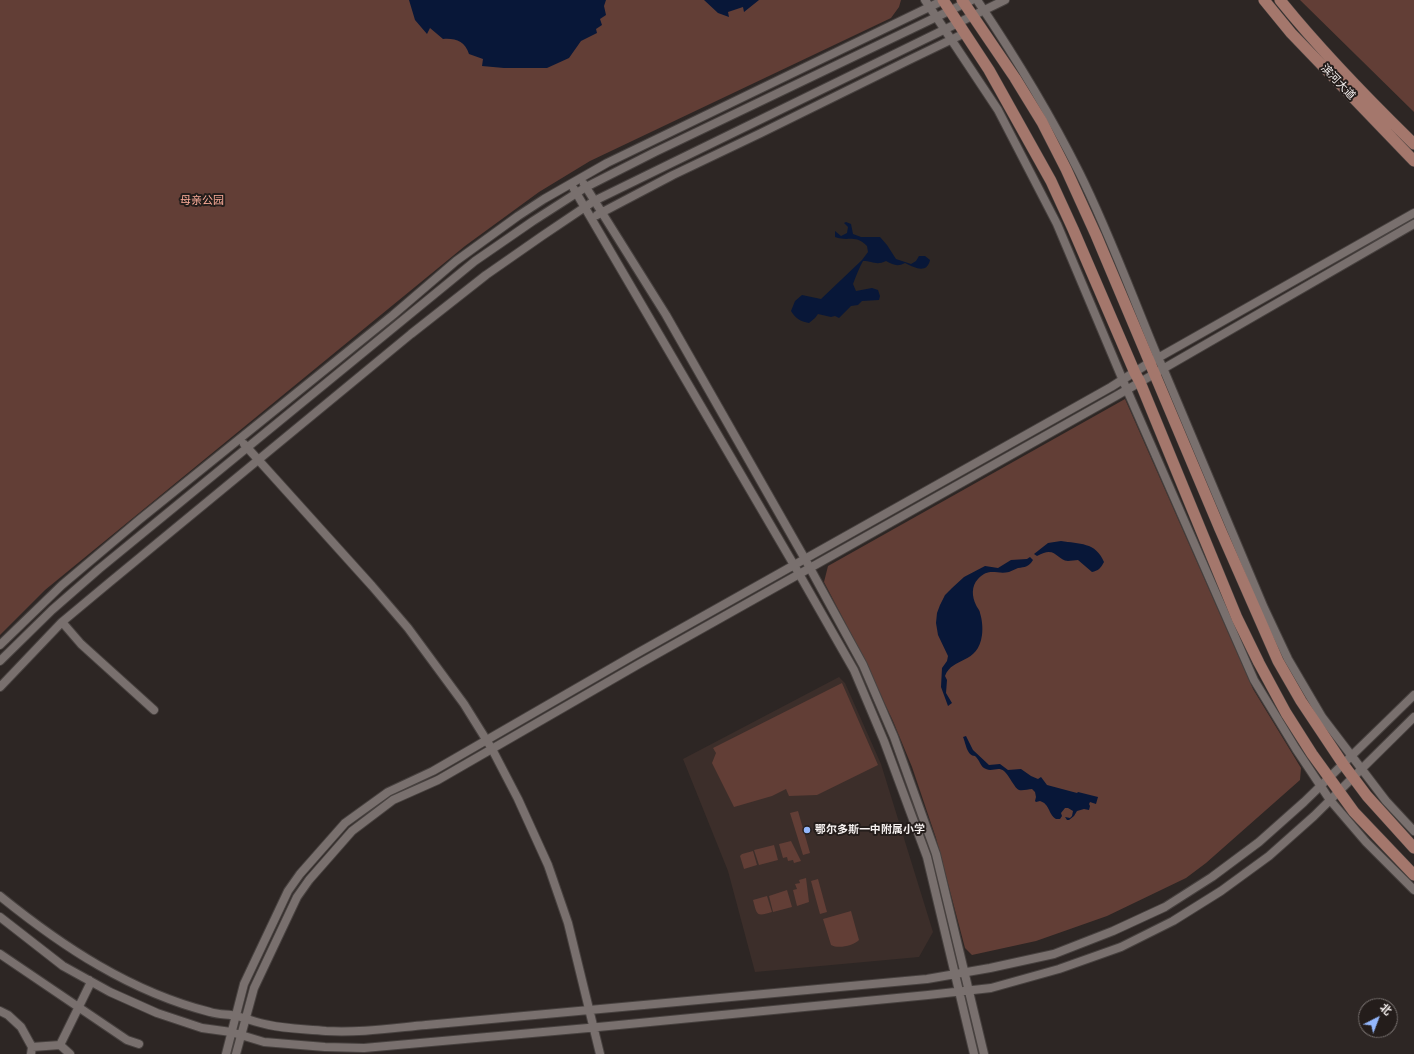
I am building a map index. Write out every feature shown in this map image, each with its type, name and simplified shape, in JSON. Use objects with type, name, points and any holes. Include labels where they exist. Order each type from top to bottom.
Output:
[{"type":"main road","points":[[943,0],[989,70],[1051,181],[1074,229],[1138,377],[1237,618],[1259,663],[1286,713],[1312,754],[1325,782],[1334,796],[1354,812],[1414,874]]},
{"type":"main road","name":"滨河大道","points":[[1264,0],[1291,33],[1414,161]]},
{"type":"main road","name":"滨河大道","points":[[1280,0],[1317,44],[1414,144]]},
{"type":"main road","points":[[966,1],[973,16],[1042,122],[1066,169],[1159,371],[1220,530],[1278,661],[1301,701],[1357,773],[1367,796],[1414,848]]},
{"type":"street","points":[[0,645],[62,585],[145,516],[456,261],[518,216],[580,177],[658,137],[928,3],[943,0]]},
{"type":"street","points":[[977,0],[1037,95],[1078,171],[1106,231],[1153,360]]},
{"type":"street","points":[[0,687],[62,622],[259,461],[411,334],[486,275],[542,236],[594,202],[1005,0]]},
{"type":"street","points":[[0,661],[52,610],[99,569],[476,262],[533,221],[586,187],[966,1]]},
{"type":"street","points":[[928,3],[998,110],[1057,224],[1127,390],[1254,680],[1296,749],[1325,782]]},
{"type":"street","points":[[591,219],[673,175],[965,33]]},
{"type":"street","points":[[580,177],[594,202],[666,315],[805,559],[863,666],[894,737],[936,854],[984,1054]]},
{"type":"street","points":[[570,183],[800,574],[854,670],[884,741],[927,857],[974,1054]]},
{"type":"street","points":[[236,1054],[254,988],[297,897],[309,880],[352,831],[393,800],[438,780],[639,664],[1127,390],[1153,360],[1414,213]]},
{"type":"street","points":[[226,1054],[244,984],[288,891],[300,874],[345,823],[388,792],[433,771],[634,655],[1123,380],[1159,371],[1414,224]]},
{"type":"street","points":[[240,439],[408,628],[464,704],[487,740],[518,799],[548,865],[568,923],[600,1054]]},
{"type":"street","points":[[62,622],[81,644],[154,710]]},
{"type":"street","points":[[0,896],[74,951],[119,977],[166,998],[211,1013],[246,1018],[270,1025],[328,1031],[367,1030],[919,979],[990,968],[1054,954],[1113,931],[1165,907],[1212,877],[1259,842],[1325,782],[1414,695]]},
{"type":"street","points":[[0,917],[63,966],[110,992],[157,1013],[202,1028],[232,1032],[264,1042],[325,1048],[364,1048],[594,1028],[991,988],[1059,969],[1121,947],[1173,921],[1221,891],[1269,856],[1314,816],[1414,717]]},
{"type":"street","points":[[1357,773],[1414,831]]},
{"type":"street","points":[[1334,796],[1366,842],[1414,890]]},
{"type":"street","points":[[0,954],[126,1040],[139,1044]]},
{"type":"street","points":[[60,1045],[90,984],[89,980]]},
{"type":"street","points":[[0,1012],[8,1015],[21,1027],[31,1051],[60,1045]]},
{"type":"street","points":[[60,1045],[70,1054]]},
{"type":"shaded area","name":"鄂尔多斯一中附属小学","points":[[839,677],[845,683],[881,764],[933,932],[919,957],[755,972],[728,871],[683,759]]},
{"type":"green space","name":"母亲公园","points":[[0,0],[901,0],[899,7],[891,18],[590,161],[539,192],[465,246],[45,590],[0,635]]},
{"type":"green space","points":[[1300,0],[1414,0],[1414,112]]},
{"type":"green space","points":[[1125,399],[1253,689],[1301,768],[1300,780],[1206,863],[1186,878],[1107,916],[1036,941],[972,955],[965,948],[936,838],[912,767],[893,721],[860,651],[824,582],[828,566]]},
{"type":"green space","points":[[842,683],[878,765],[817,795],[789,796],[786,789],[772,796],[734,807],[712,763],[716,753],[713,748]]},
{"type":"green space","points":[[798,811],[810,853],[803,855],[790,813]]},
{"type":"green space","points":[[791,841],[801,861],[794,863],[793,860],[788,861],[787,857],[783,858],[779,844]]},
{"type":"green space","points":[[774,845],[778,860],[759,865],[754,850]]},
{"type":"green space","points":[[753,851],[757,865],[744,869],[740,856]]},
{"type":"green space","points":[[806,878],[809,902],[797,906],[793,890],[797,889],[795,884],[800,883],[799,880]]},
{"type":"green space","points":[[818,879],[827,912],[820,914],[811,881]]},
{"type":"green space","points":[[787,890],[792,907],[773,912],[769,896]]},
{"type":"green space","points":[[767,896],[772,912],[758,914],[753,900]]},
{"type":"green space","points":[[851,911],[859,940],[853,944],[845,946],[837,947],[831,945],[823,919]]},
{"type":"water","points":[[409,0],[606,0],[604,6],[606,15],[600,19],[602,25],[596,29],[597,33],[581,41],[569,58],[547,68],[504,68],[482,66],[483,59],[469,54],[465,46],[459,41],[443,39],[430,28],[427,34],[415,20]]},
{"type":"water","points":[[704,0],[759,0],[744,12],[743,7],[728,12],[729,17],[718,13]]},
{"type":"water","points":[[846,222],[851,224],[853,234],[861,237],[880,237],[896,259],[911,264],[916,261],[919,256],[925,256],[930,260],[926,267],[920,269],[905,263],[898,265],[886,261],[877,263],[863,261],[853,284],[856,291],[872,288],[878,290],[880,296],[879,300],[862,301],[858,305],[851,306],[839,318],[835,316],[831,317],[818,314],[809,323],[801,320],[791,311],[795,301],[802,295],[821,299],[862,260],[868,252],[867,246],[859,240],[835,237],[835,231],[841,236],[847,233],[848,227],[844,223]]},
{"type":"water","points":[[1061,541],[1092,547],[1101,555],[1104,562],[1102,566],[1096,571],[1092,572],[1078,560],[1064,560],[1052,552],[1043,553],[1037,556],[1034,554],[1048,543]]},
{"type":"water","points":[[1030,557],[1033,560],[1027,566],[1005,573],[986,573],[978,579],[974,585],[973,595],[976,606],[980,611],[982,627],[980,645],[971,656],[954,665],[945,676],[947,680],[946,693],[952,703],[948,706],[941,687],[942,668],[947,661],[948,656],[938,635],[936,623],[937,613],[945,595],[964,577],[985,566],[998,568],[1011,560],[1027,559]]},
{"type":"water","points":[[966,736],[973,750],[989,765],[1000,764],[1008,770],[1021,769],[1038,779],[1041,777],[1047,785],[1098,797],[1096,804],[1090,802],[1089,810],[1084,809],[1077,811],[1069,820],[1065,817],[1070,818],[1073,811],[1065,808],[1061,813],[1062,816],[1060,819],[1056,819],[1053,817],[1046,804],[1040,801],[1035,801],[1035,792],[1032,789],[1019,790],[1004,771],[1000,769],[989,770],[982,767],[977,758],[968,752],[963,737]]},
{"type":"place","name":"鄂尔多斯一中附属小学","points":[[807,830]]}]
